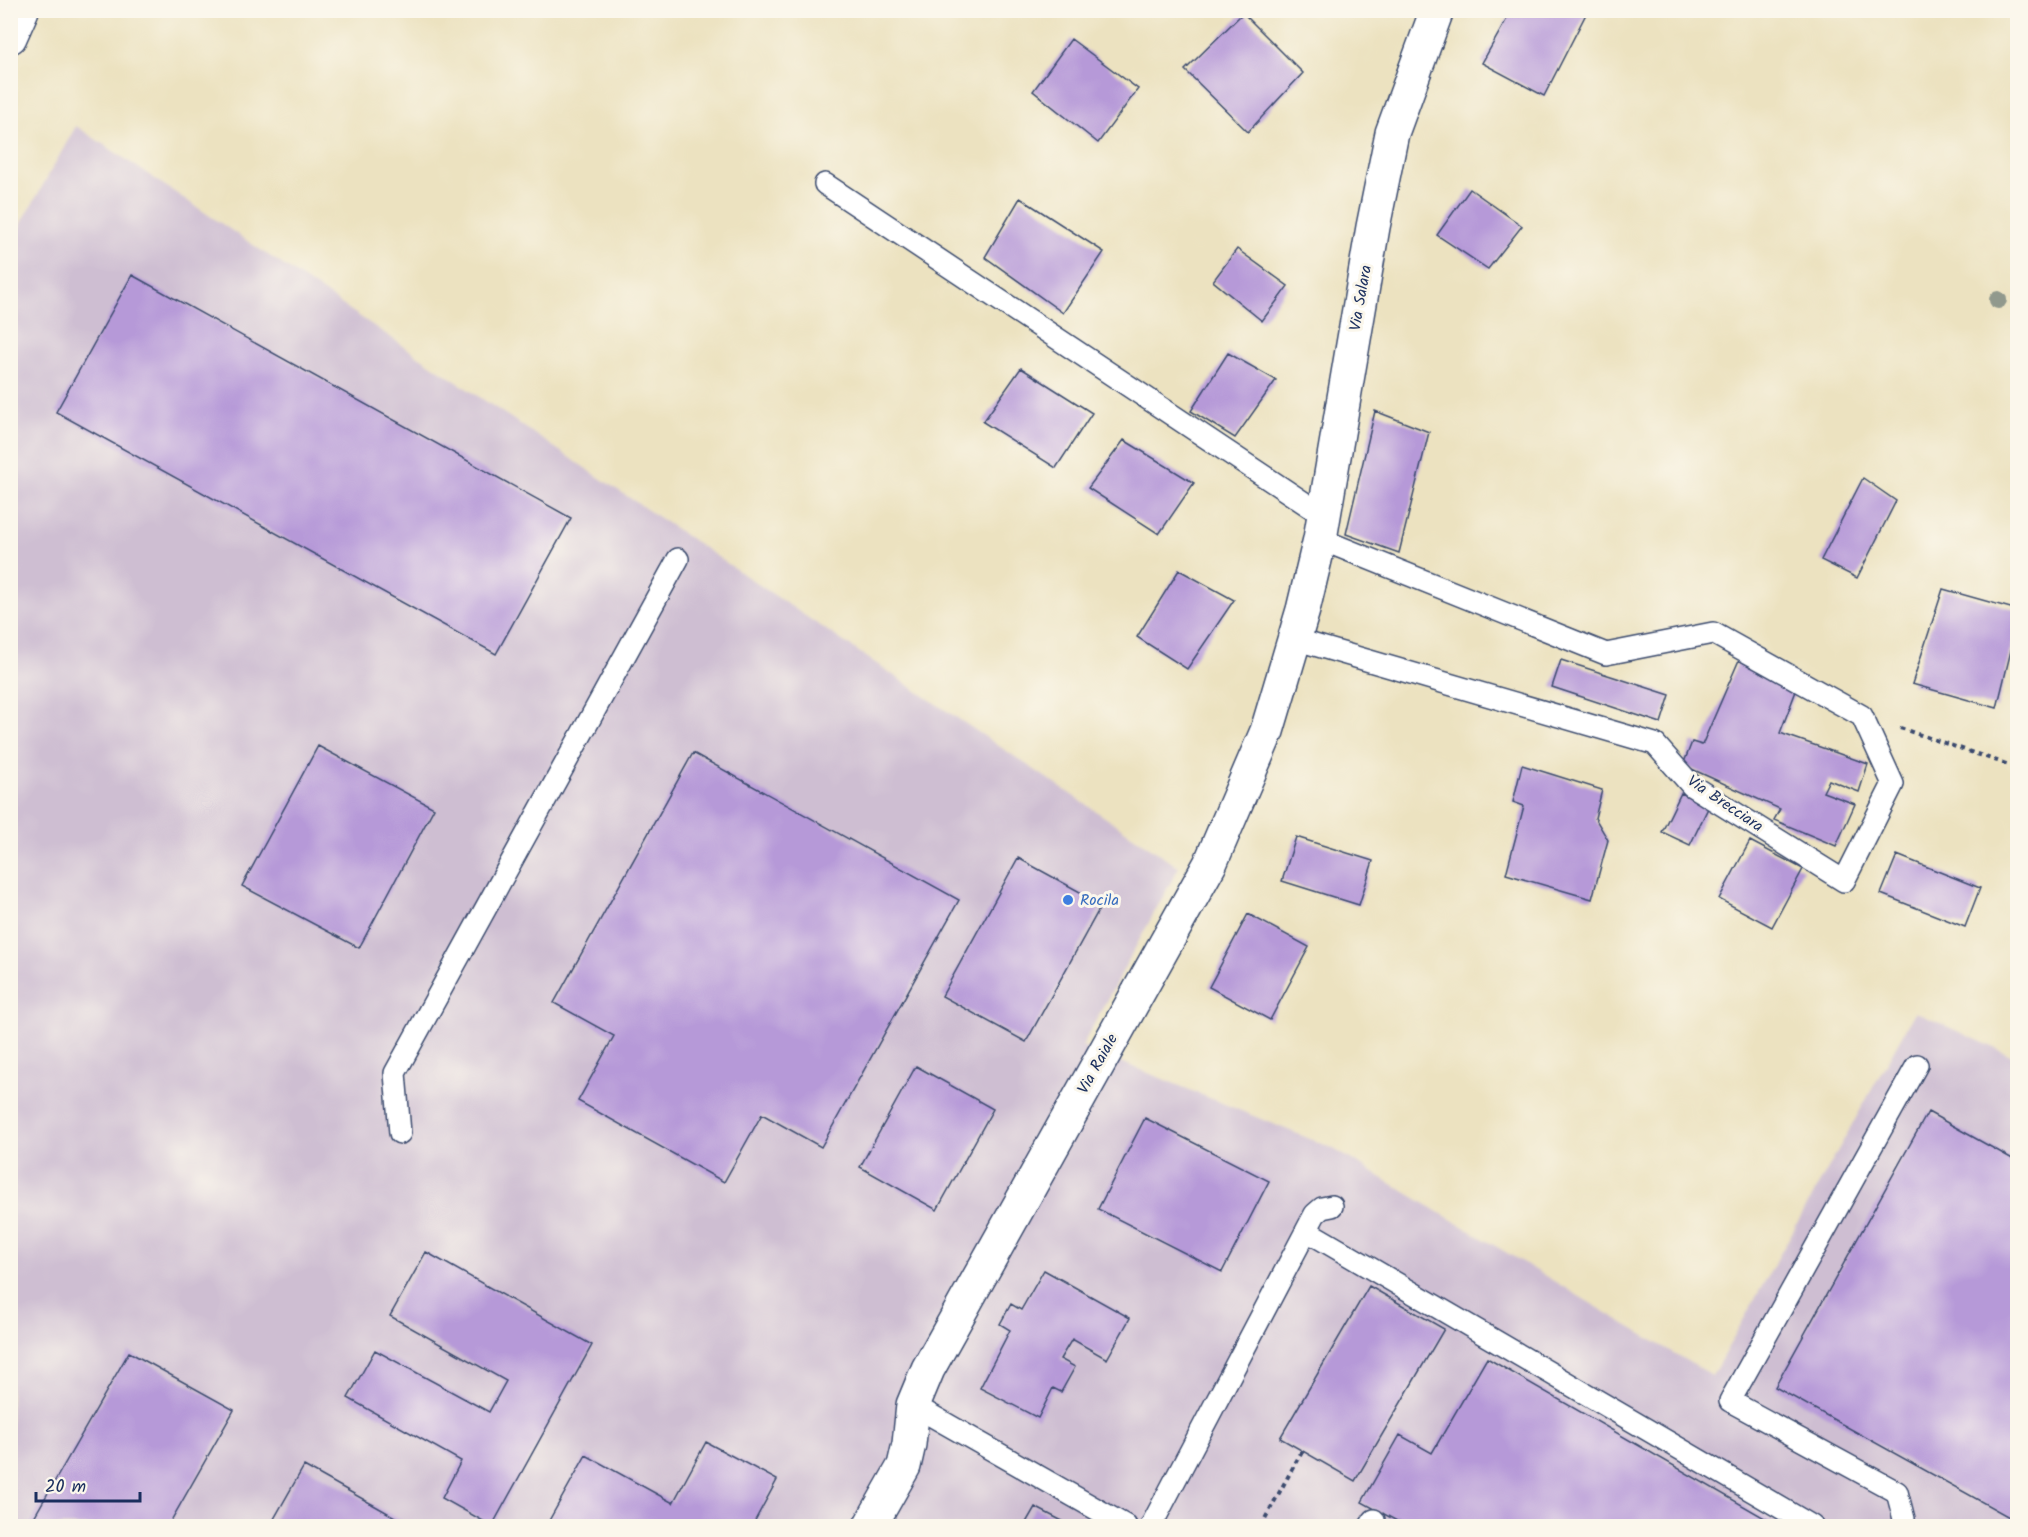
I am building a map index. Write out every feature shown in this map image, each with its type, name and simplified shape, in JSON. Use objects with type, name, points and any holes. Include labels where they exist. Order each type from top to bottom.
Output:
[{"type":"main road","points":[[10,37],[22,10]]},
{"type":"main road","name":"Via Salara","points":[[1307,591],[1322,528],[1373,227],[1392,133],[1437,10]]},
{"type":"main road","name":"Via Raiale","points":[[870,1527],[904,1466],[913,1405],[928,1369],[1210,864],[1267,731],[1307,591]]},
{"type":"lane","points":[[825,184],[1322,528],[1606,654],[1713,633],[1862,716]]},
{"type":"lane","points":[[400,1133],[395,1073],[678,558]]},
{"type":"lane","name":"Via Brecciara","points":[[1294,639],[1655,744],[1692,786],[1844,881],[1893,784],[1862,716]]},
{"type":"lane","points":[[1904,1527],[1897,1492],[1730,1401],[1917,1065]]},
{"type":"lane","points":[[1151,1527],[1315,1214],[1322,1208],[1332,1206]]},
{"type":"lane","points":[[1307,1231],[1812,1527]]},
{"type":"lane","points":[[913,1405],[1125,1527]]},
{"type":"path","points":[[1862,716],[2018,768]]},
{"type":"path","points":[[1261,1527],[1302,1451]]},
{"type":"shaded area","points":[[76,126],[1179,867],[1082,1046],[1332,1148],[1712,1376],[1915,1012],[2017,1058],[2017,1526],[11,1526],[10,244]]},
{"type":"building","points":[[1512,10],[1588,10],[1544,96],[1482,63]]},
{"type":"building","points":[[1243,13],[1303,73],[1248,132],[1185,70]]},
{"type":"building","points":[[1071,39],[1138,89],[1098,143],[1033,91]]},
{"type":"building","points":[[1470,189],[1522,226],[1488,269],[1437,235]]},
{"type":"building","points":[[1020,198],[1104,252],[1063,313],[985,257]]},
{"type":"building","points":[[1237,249],[1288,286],[1262,321],[1213,281]]},
{"type":"building","points":[[132,275],[571,518],[496,654],[56,412]]},
{"type":"building","points":[[1228,353],[1276,380],[1235,438],[1191,411]]},
{"type":"building","points":[[1021,368],[1092,413],[1056,468],[983,422]]},
{"type":"building","points":[[1375,411],[1429,432],[1399,553],[1346,534]]},
{"type":"building","points":[[1124,440],[1194,483],[1159,534],[1088,488]]},
{"type":"building","points":[[1863,478],[1896,501],[1857,578],[1821,560]]},
{"type":"building","points":[[1179,570],[1234,600],[1187,669],[1137,637]]},
{"type":"building","points":[[1943,589],[2018,610],[2018,622],[1997,708],[1912,684]]},
{"type":"building","points":[[1561,660],[1670,695],[1661,723],[1552,687]]},
{"type":"building","points":[[1739,660],[1796,691],[1780,733],[1868,764],[1859,792],[1829,780],[1823,792],[1855,804],[1836,846],[1774,820],[1780,809],[1683,765],[1692,742],[1702,745]]},
{"type":"building","points":[[318,746],[434,808],[359,948],[242,886]]},
{"type":"building","points":[[693,753],[959,900],[821,1147],[762,1114],[724,1182],[578,1101],[614,1036],[554,1003]]},
{"type":"building","points":[[1522,765],[1602,790],[1595,818],[1608,840],[1592,899],[1506,874],[1524,806],[1513,802]]},
{"type":"building","points":[[1681,793],[1709,806],[1690,845],[1662,832]]},
{"type":"building","points":[[1296,837],[1373,861],[1359,905],[1282,881]]},
{"type":"building","points":[[1750,841],[1803,869],[1772,927],[1719,899]]},
{"type":"building","points":[[1897,855],[1980,888],[1965,927],[1881,894]]},
{"type":"building","points":[[1018,858],[1102,904],[1026,1042],[942,996]]},
{"type":"building","points":[[1248,914],[1309,947],[1270,1020],[1209,987]]},
{"type":"building","points":[[916,1066],[993,1109],[937,1210],[860,1167]]},
{"type":"building","points":[[1928,1112],[2018,1162],[2018,1522],[1775,1387]]},
{"type":"building","points":[[1145,1118],[1269,1181],[1222,1272],[1098,1209]]},
{"type":"building","points":[[426,1252],[592,1345],[492,1526],[442,1498],[461,1461],[348,1398],[375,1350],[489,1412],[506,1381],[390,1316]]},
{"type":"building","points":[[1044,1270],[1130,1318],[1107,1359],[1072,1339],[1060,1359],[1075,1367],[1061,1392],[1053,1388],[1038,1418],[980,1388],[1010,1330],[1000,1324],[1011,1304],[1021,1310]]},
{"type":"building","points":[[1369,1286],[1444,1329],[1355,1481],[1280,1438]]},
{"type":"building","points":[[129,1352],[234,1410],[168,1526],[29,1526]]},
{"type":"building","points":[[1487,1358],[1775,1524],[1774,1526],[1406,1526],[1362,1502],[1400,1435],[1432,1453]]},
{"type":"building","points":[[706,1442],[777,1480],[752,1526],[546,1526],[586,1455],[673,1503]]},
{"type":"building","points":[[304,1466],[411,1526],[270,1526]]},
{"type":"building","points":[[1035,1507],[1072,1526],[1024,1526]]},
{"type":"place","name":"Rocila","points":[[1068,900]]}]
